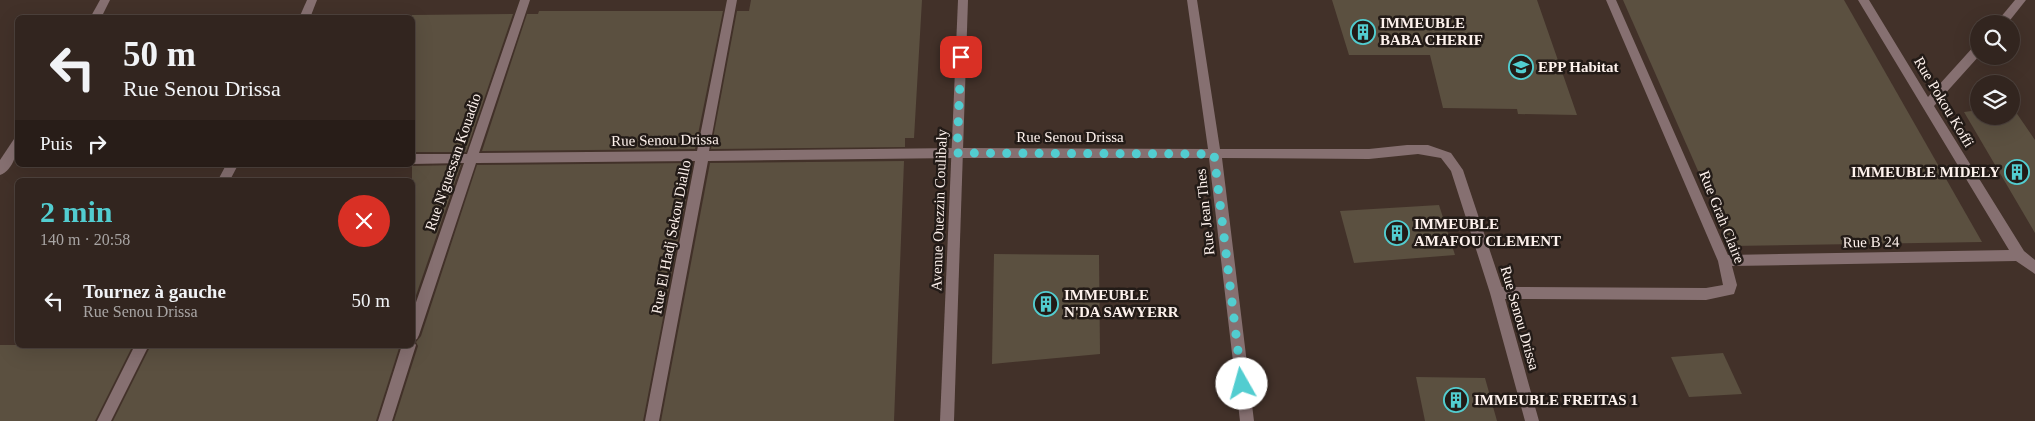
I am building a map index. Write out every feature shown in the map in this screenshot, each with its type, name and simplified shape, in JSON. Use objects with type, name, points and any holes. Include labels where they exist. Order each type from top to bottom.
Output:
[{"type":"street","points":[[97,15],[106,0]]},
{"type":"street","points":[[305,15],[312,0]]},
{"type":"street","name":"Rue N'guessan Kouadio","points":[[415,327],[525,0]]},
{"type":"street","name":"Rue El Hadj Sekou Diallo","points":[[652,421],[732,0]]},
{"type":"street","name":"Avenue Ouezzin Coulibaly","points":[[947,421],[963,0]]},
{"type":"street","name":"Rue Jean Thes","points":[[1192,0],[1214,154],[1247,421]]},
{"type":"street","name":"Rue Grah Claire","points":[[1497,293],[1719,293],[1729,290],[1730,285],[1724,261],[1611,0]]},
{"type":"street","name":"Rue Pokou Koffi","points":[[1863,0],[2019,255],[2035,268]]},
{"type":"street","points":[[2008,15],[2021,0]]},
{"type":"street","points":[[1927,106],[1970,58]]},
{"type":"street","points":[[6,164],[15,148]]},
{"type":"street","name":"Rue Senou Drissa","points":[[415,158],[957,153],[1369,154],[1415,150],[1446,155],[1457,170],[1497,293],[1532,421]]},
{"type":"street","name":"Rue B 24","points":[[1724,261],[2019,255]]},
{"type":"street","points":[[104,421],[140,348]]},
{"type":"street","points":[[385,421],[408,348]]},
{"type":"building","points":[[751,0],[922,0],[914,138],[905,138],[905,147],[711,149],[737,11],[749,11]]},
{"type":"building","points":[[1332,0],[1537,0],[1577,115],[1518,114],[1517,109],[1443,108],[1430,55],[1349,55]]},
{"type":"building","points":[[1623,0],[1844,0],[1982,242],[1731,246]]},
{"type":"building","points":[[539,11],[723,11],[695,149],[482,151],[527,14],[538,14]]},
{"type":"building","points":[[513,14],[466,152],[415,152],[415,15],[412,15]]},
{"type":"building","name":"IMMEUBLE MIDELY","points":[[1970,111],[1970,122],[1964,112]]},
{"type":"building","name":"IMMEUBLE MIDELY","points":[[2020,118],[2035,140],[2035,233],[1972,125],[2020,125]]},
{"type":"building","points":[[904,161],[894,421],[661,421],[710,163]]},
{"type":"building","points":[[693,163],[643,421],[394,421],[418,346],[416,342],[421,336],[477,165]]},
{"type":"building","points":[[461,165],[415,298],[415,178],[412,178],[412,167]]},
{"type":"building","name":"IMMEUBLE AMAFOU CLEMENT","points":[[1439,205],[1455,255],[1354,263],[1340,211]]},
{"type":"building","name":"IMMEUBLE N'DA SAWYERR","points":[[994,254],[1099,255],[1100,354],[992,364]]},
{"type":"building","points":[[0,345],[15,345],[15,348],[132,348],[95,421],[0,421]]},
{"type":"building","points":[[150,348],[399,348],[376,421],[113,421]]},
{"type":"building","points":[[1723,353],[1742,394],[1689,397],[1671,357]]},
{"type":"building","name":"IMMEUBLE FREITAS 1","points":[[1416,377],[1485,378],[1497,421],[1425,421]]},
{"type":"place","name":"IMMEUBLE BABA CHERIF","points":[[1363,32]]},
{"type":"place","name":"EPP Habitat","points":[[1521,67]]},
{"type":"place","name":"IMMEUBLE MIDELY","points":[[2017,172]]},
{"type":"place","name":"IMMEUBLE AMAFOU CLEMENT","points":[[1397,233]]},
{"type":"place","name":"IMMEUBLE N'DA SAWYERR","points":[[1046,304]]},
{"type":"place","name":"IMMEUBLE FREITAS 1","points":[[1456,400]]},
{"type":"route","points":[[961,57],[957,153],[1214,154],[1242,384]]}]
